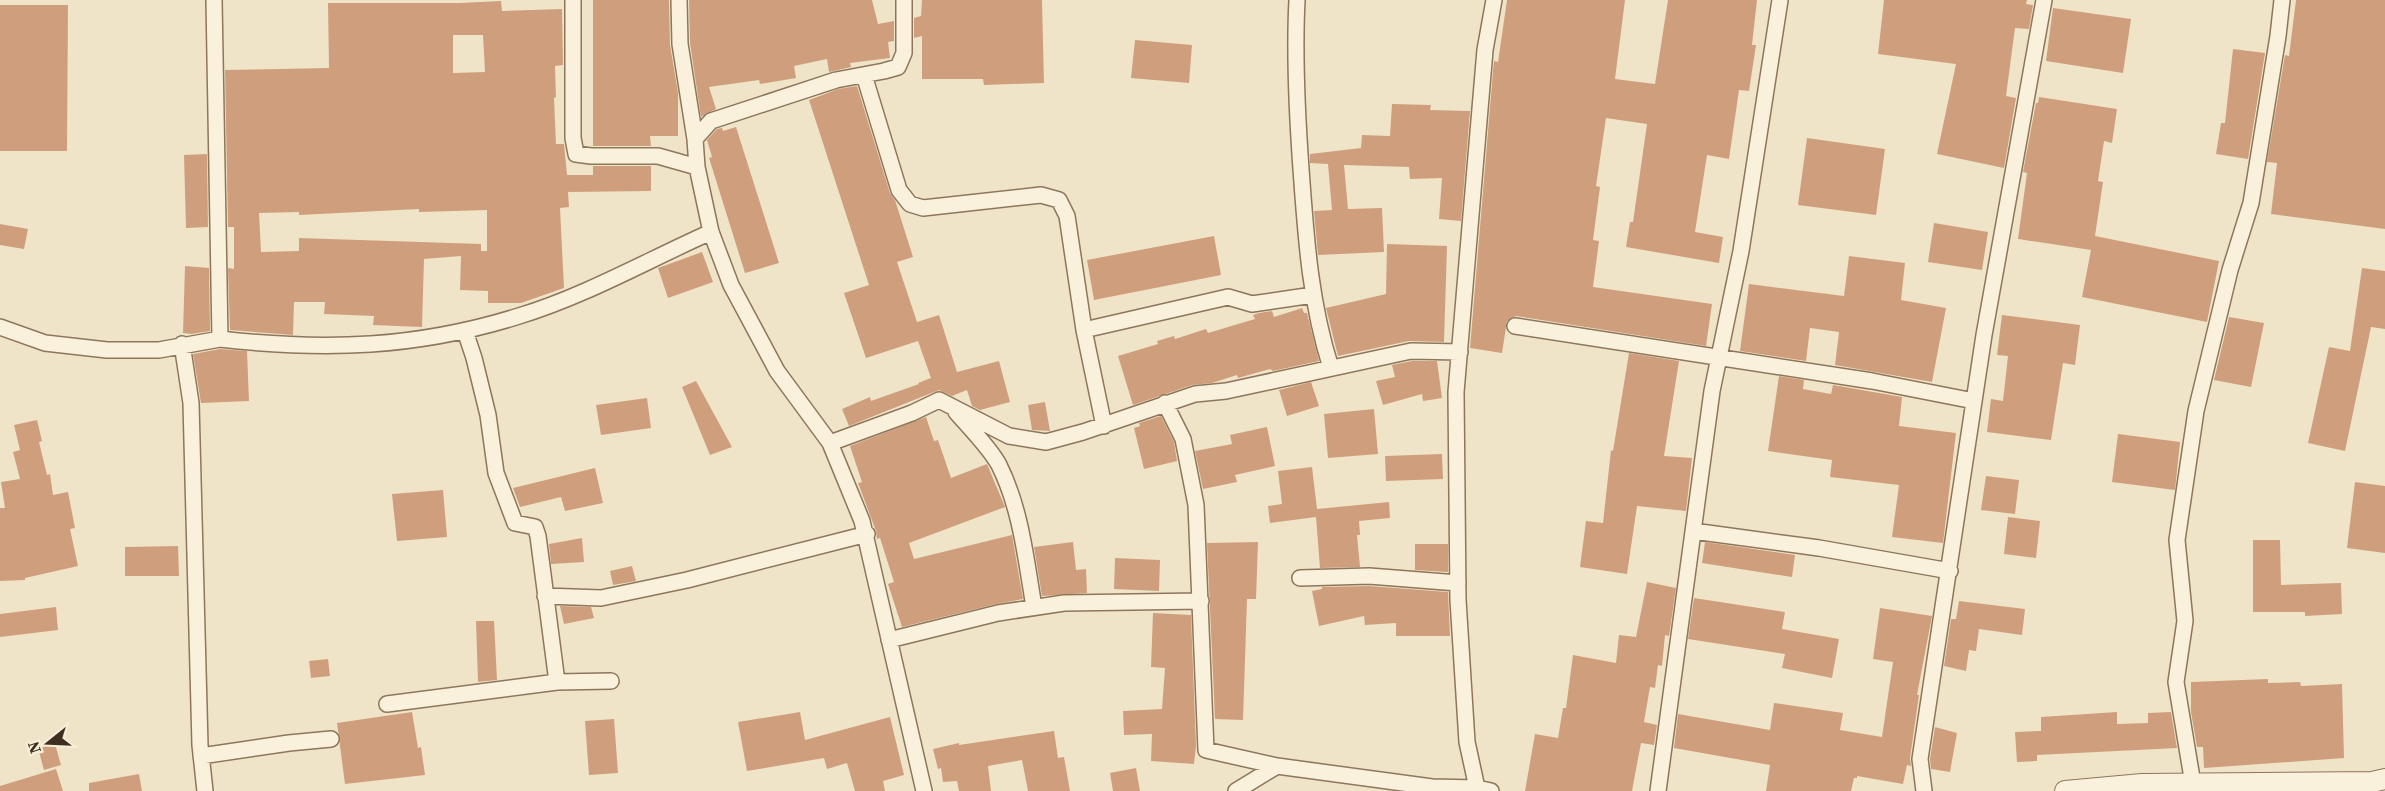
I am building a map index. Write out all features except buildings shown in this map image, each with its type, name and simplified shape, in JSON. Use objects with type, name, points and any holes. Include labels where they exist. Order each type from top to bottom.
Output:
[{"type":"street","points":[[214,0],[220,339]]},
{"type":"street","points":[[573,0],[573,138],[576,154],[658,156],[697,167]]},
{"type":"street","points":[[679,0],[680,44],[695,139],[697,167],[711,232],[731,285],[756,334],[777,371],[830,442],[867,534],[924,791]]},
{"type":"street","points":[[695,139],[711,121],[836,80],[898,67],[904,53],[904,0]]},
{"type":"street","points":[[1297,0],[1295,42],[1297,104],[1307,260],[1319,330],[1332,368]]},
{"type":"street","points":[[1164,404],[1183,439],[1196,505],[1206,750],[1277,766],[1432,787],[1484,790],[1467,742],[1458,583],[1456,392],[1485,50],[1494,0]]},
{"type":"street","points":[[1658,791],[1712,391],[1741,251],[1779,0]]},
{"type":"street","points":[[1924,791],[1920,759],[1974,401],[2044,0]]},
{"type":"street","points":[[2193,783],[2176,682],[2185,621],[2177,540],[2196,411],[2230,270],[2251,203],[2282,0]]},
{"type":"street","points":[[864,75],[899,190],[910,204],[923,208],[1041,195],[1059,200],[1067,216],[1084,330],[1104,426]]},
{"type":"street","points":[[0,327],[45,344],[107,350],[159,350],[182,344],[220,339],[347,347],[405,342],[465,331],[532,311],[608,280],[711,232]]},
{"type":"street","points":[[1084,330],[1228,297],[1252,304],[1313,295]]},
{"type":"street","points":[[1515,326],[1720,356],[1872,381],[1974,401]]},
{"type":"street","points":[[465,331],[488,415],[496,473],[515,524],[535,527],[538,536],[558,682]]},
{"type":"street","points":[[182,344],[191,403],[194,578],[201,756],[205,791]]},
{"type":"street","points":[[830,442],[912,413],[939,400],[1009,436],[1046,442],[1104,426],[1195,394],[1226,391],[1411,351],[1460,352]]},
{"type":"street","points":[[951,406],[998,464],[1018,519],[1034,608]]},
{"type":"street","points":[[1693,531],[1819,548],[1950,571]]},
{"type":"street","points":[[545,596],[600,598],[687,580],[867,534]]},
{"type":"street","points":[[1300,578],[1369,576],[1458,583]]},
{"type":"street","points":[[889,640],[998,613],[1064,603],[1201,601]]},
{"type":"street","points":[[387,704],[558,682],[611,681]]},
{"type":"street","points":[[201,756],[280,744],[331,740]]},
{"type":"street","points":[[1236,791],[1277,766]]},
{"type":"street","points":[[2065,791],[2142,784],[2372,782],[2385,779]]}]
